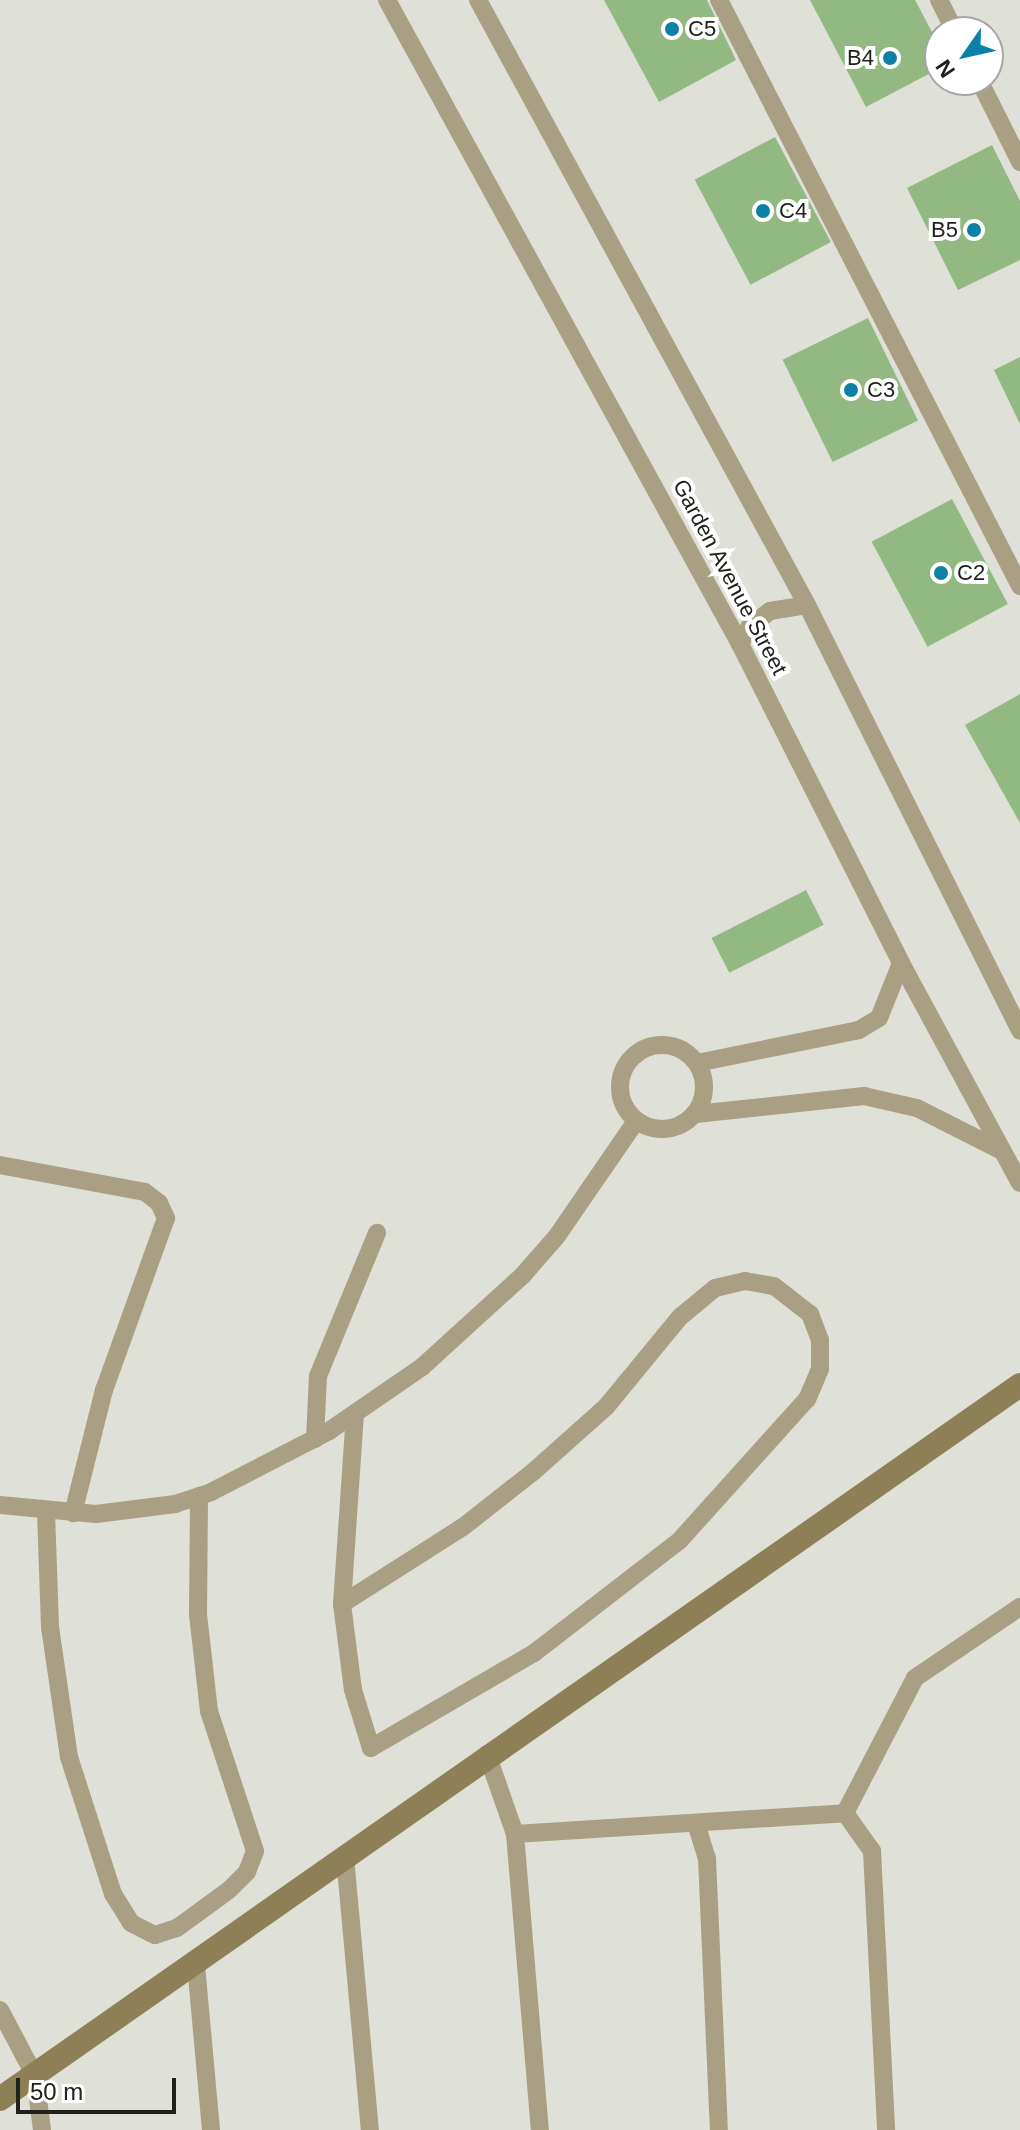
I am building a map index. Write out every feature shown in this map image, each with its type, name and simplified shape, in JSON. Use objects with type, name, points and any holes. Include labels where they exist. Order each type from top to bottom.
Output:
[{"type":"street","name":"Garden Avenue Street","points":[[387,0],[740,644],[901,963],[1020,1183]]},
{"type":"street","points":[[478,0],[807,605],[1020,1031]]},
{"type":"street","points":[[719,0],[1020,586]]},
{"type":"street","points":[[987,96],[1020,162]]},
{"type":"street","points":[[740,644],[750,626],[770,611],[807,605]]},
{"type":"street","points":[[697,1063],[859,1030],[879,1018],[901,963]]},
{"type":"street","points":[[696,1114],[705,1089],[697,1063],[674,1046],[645,1048],[633,1057],[620,1083],[621,1098],[636,1121],[661,1130],[674,1128],[696,1114],[864,1096],[917,1108],[1002,1151]]},
{"type":"street","points":[[0,1505],[46,1512],[130,1512],[199,1496],[315,1439],[422,1367],[523,1275],[636,1121]]},
{"type":"street","points":[[0,1165],[145,1192],[159,1203],[166,1218],[104,1390],[73,1513]]},
{"type":"street","points":[[315,1439],[318,1376],[377,1233]]},
{"type":"street","points":[[342,1604],[463,1527],[533,1472],[606,1407],[702,1296],[729,1284],[759,1282],[788,1293],[810,1314],[822,1353],[807,1399],[679,1541],[534,1653],[371,1748],[353,1690],[342,1604],[355,1414]]},
{"type":"street","points":[[0,2099],[196,1965],[487,1754],[1020,1385]]},
{"type":"street","points":[[46,1512],[51,1640],[69,1757],[113,1894],[131,1923],[155,1935],[177,1928],[229,1890],[247,1872],[255,1851],[224,1765],[205,1684],[198,1614],[199,1496]]},
{"type":"street","points":[[845,1813],[915,1678],[1020,1607]]},
{"type":"street","points":[[487,1754],[515,1834],[540,2130]]},
{"type":"street","points":[[515,1834],[845,1813]]},
{"type":"street","points":[[845,1813],[872,1851],[886,2130]]},
{"type":"street","points":[[696,1823],[707,1858],[719,2130]]},
{"type":"street","points":[[345,1857],[370,2130]]},
{"type":"street","points":[[196,1965],[211,2130]]},
{"type":"street","points":[[0,2010],[35,2076],[42,2130]]},
{"type":"building","name":"C5","points":[[604,0],[707,0],[736,60],[659,102]]},
{"type":"building","name":"B4","points":[[810,0],[915,0],[924,17],[924,76],[866,107]]},
{"type":"building","name":"C4","points":[[775,137],[831,242],[751,285],[695,180]]},
{"type":"building","name":"B5","points":[[992,145],[1020,201],[1020,260],[958,290],[907,188]]},
{"type":"building","name":"C3","points":[[868,318],[918,420],[833,462],[783,360]]},
{"type":"building","points":[[1020,357],[1020,424],[994,370]]},
{"type":"building","name":"C2","points":[[952,499],[1008,604],[928,647],[872,542]]},
{"type":"building","points":[[1020,694],[1020,823],[965,725]]},
{"type":"building","points":[[806,890],[824,925],[729,973],[712,938]]},
{"type":"place","name":"C5","points":[[672,29]]},
{"type":"place","name":"B4","points":[[890,58]]},
{"type":"place","name":"C4","points":[[763,211]]},
{"type":"place","name":"B5","points":[[974,230]]},
{"type":"place","name":"C3","points":[[851,390]]},
{"type":"place","name":"C2","points":[[941,573]]}]
